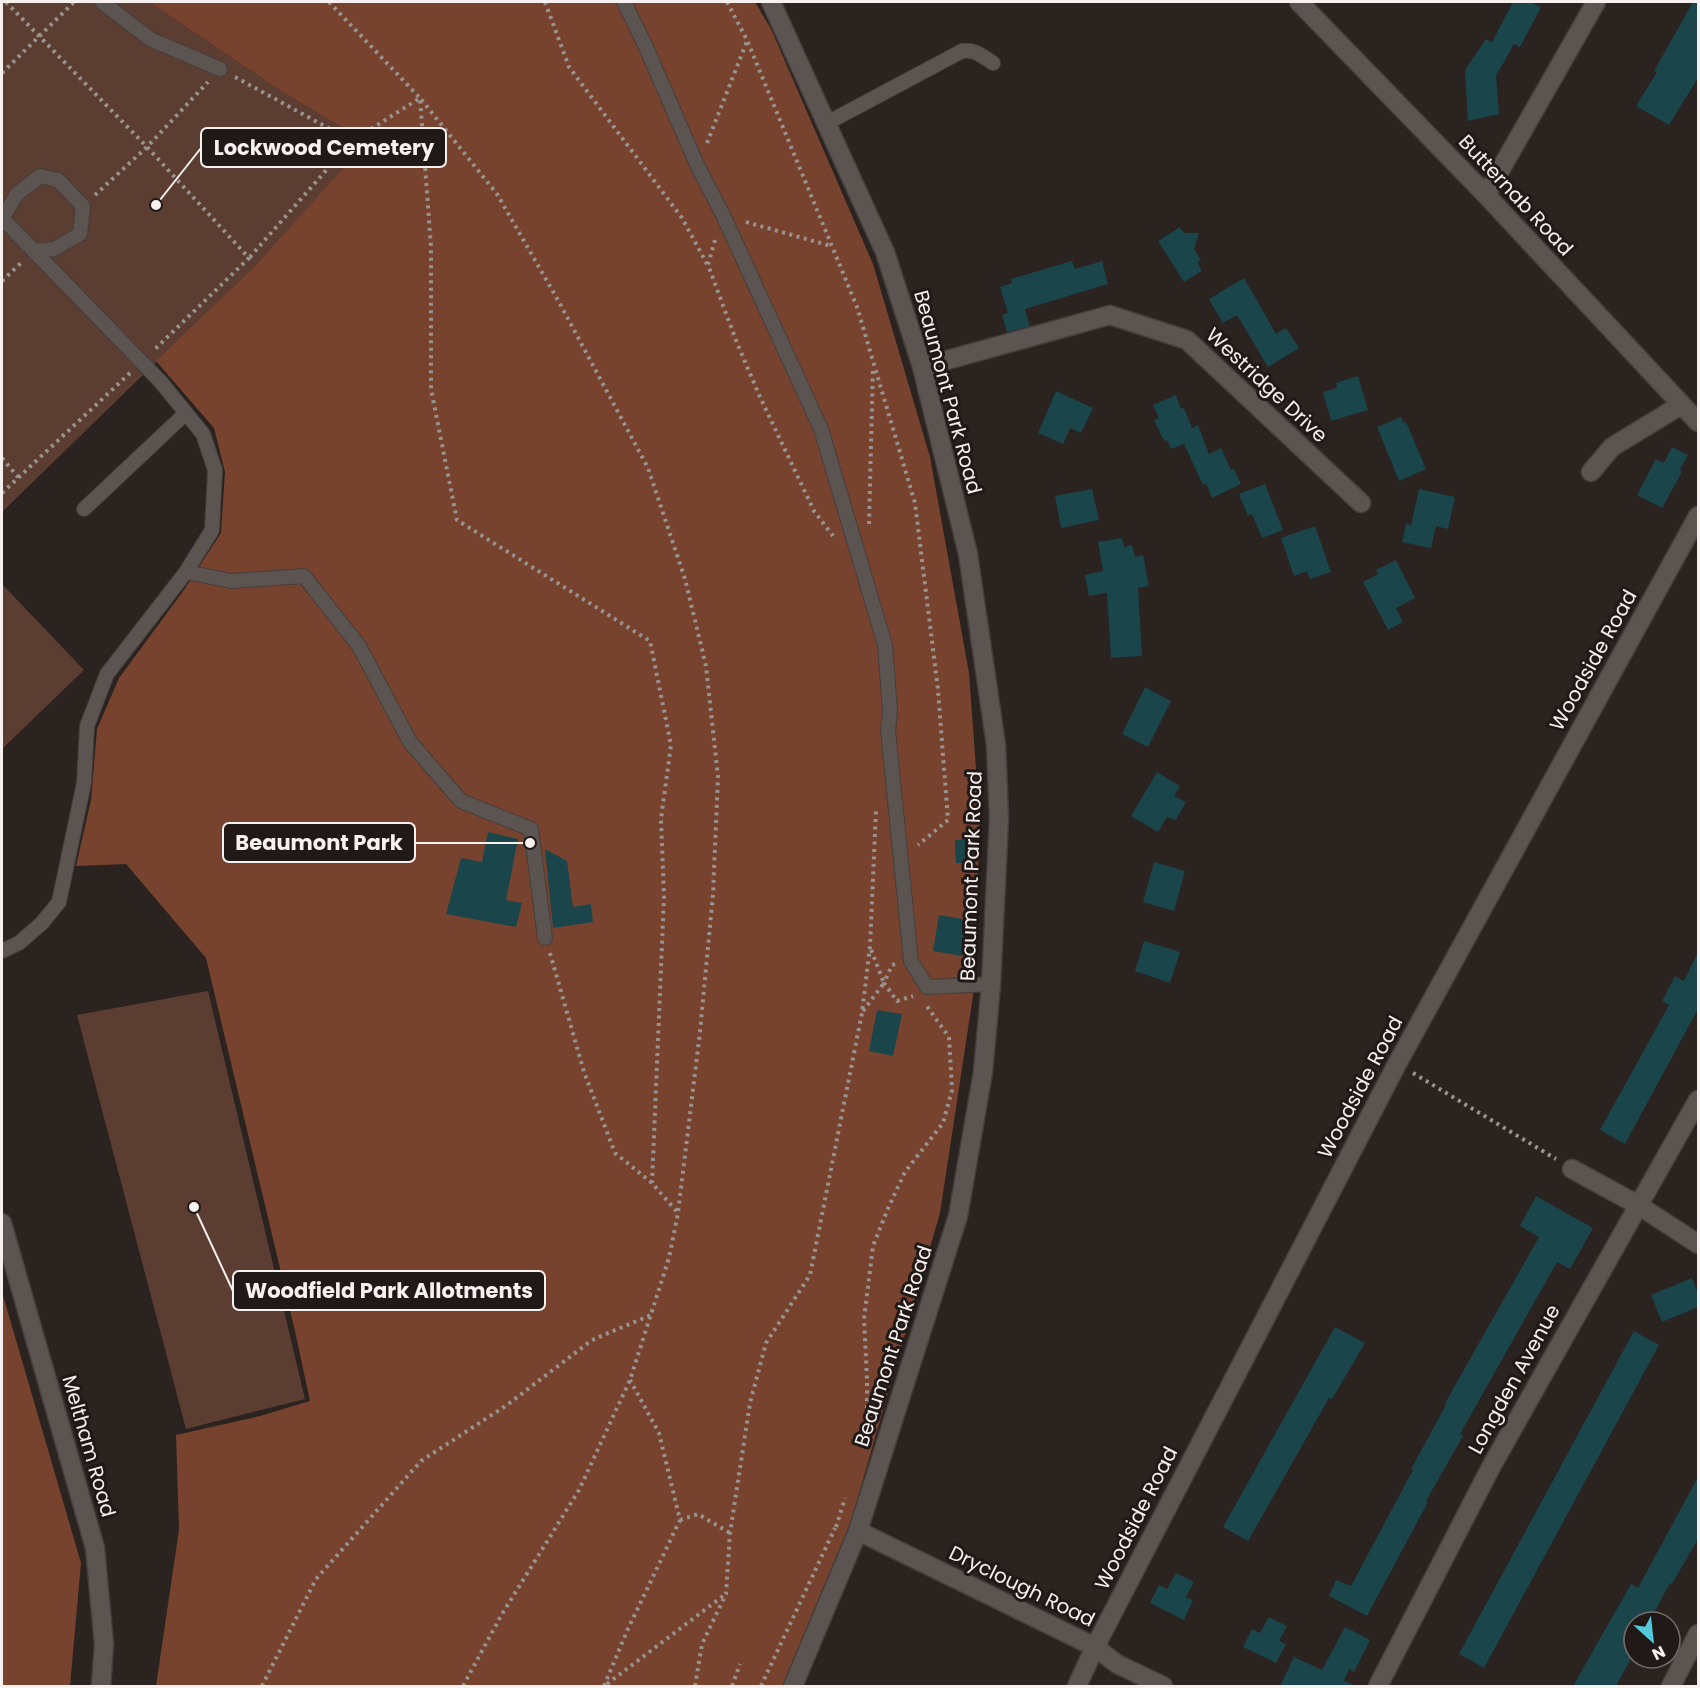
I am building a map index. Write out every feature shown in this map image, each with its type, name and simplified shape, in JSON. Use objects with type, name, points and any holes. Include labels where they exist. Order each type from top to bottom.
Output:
[{"type":"street","name":"Beaumont Park Road","points":[[771,2],[885,252],[922,368],[968,554],[996,745],[999,818],[991,984],[982,1072],[958,1216],[858,1531],[793,1686]]},
{"type":"street","name":"Butternab Road","points":[[1299,2],[1486,195],[1698,422]]},
{"type":"street","points":[[1486,195],[1596,2]]},
{"type":"street","name":"Westridge Drive","points":[[922,368],[1110,315],[1187,340],[1361,503]]},
{"type":"street","points":[[1591,472],[1612,447],[1681,405]]},
{"type":"street","name":"Woodside Road","points":[[1077,1686],[1095,1647],[1397,1064],[1698,516]]},
{"type":"street","name":"Longden Avenue","points":[[1378,1686],[1491,1467],[1698,1100]]},
{"type":"street","points":[[1572,1169],[1638,1205],[1698,1244]]},
{"type":"street","name":"Meltham Road","points":[[2,1223],[95,1548],[104,1644],[101,1686]]},
{"type":"street","name":"Dryclough Road","points":[[858,1531],[1095,1647],[1117,1664],[1163,1686]]},
{"type":"street","points":[[1671,1686],[1698,1634]]},
{"type":"lane","points":[[102,2],[150,39],[220,69]]},
{"type":"lane","points":[[624,2],[698,167],[723,215],[821,429],[867,582],[885,645],[890,711],[888,730],[911,961],[927,987],[991,984]]},
{"type":"lane","points":[[827,123],[962,51],[970,50],[979,53],[993,63]]},
{"type":"lane","points":[[2,951],[19,944],[42,923],[58,902],[84,783],[87,726],[107,674],[186,572],[212,530],[215,470],[203,434],[160,381],[2,219],[17,194],[40,176],[58,180],[83,206],[80,234],[54,249],[34,251]]},
{"type":"lane","points":[[84,509],[186,413]]},
{"type":"lane","points":[[186,572],[231,581],[304,576],[359,646],[410,742],[461,801],[531,829],[545,938]]},
{"type":"path","points":[[6,2],[147,147],[249,258]]},
{"type":"path","points":[[2,73],[74,2]]},
{"type":"path","points":[[329,2],[420,98],[498,194],[648,468],[685,579],[705,666],[718,777],[712,906],[700,1032],[678,1213],[669,1258],[630,1380],[579,1490],[502,1614],[463,1686]]},
{"type":"path","points":[[545,2],[569,67],[682,218],[708,264],[760,397],[814,511],[834,538]]},
{"type":"path","points":[[727,2],[747,40],[857,307],[915,503],[938,690],[948,820],[901,859]]},
{"type":"path","points":[[698,167],[747,40]]},
{"type":"path","points":[[83,206],[147,147],[220,69],[352,141]]},
{"type":"path","points":[[2,493],[249,258],[352,141],[420,98]]},
{"type":"path","points":[[420,98],[431,247],[430,388],[457,520],[650,641],[671,745],[661,819],[664,897],[652,1183]]},
{"type":"path","points":[[708,264],[723,215],[832,246]]},
{"type":"path","points":[[2,281],[34,251]]},
{"type":"path","points":[[868,536],[873,362]]},
{"type":"path","points":[[2,458],[18,477]]},
{"type":"path","points":[[695,1686],[702,1644],[726,1594],[730,1533],[750,1403],[766,1343],[810,1275],[862,1013],[870,946],[877,803]]},
{"type":"path","points":[[545,938],[584,1072],[615,1153],[652,1183],[678,1213]]},
{"type":"path","points":[[870,946],[884,983],[897,1001],[918,994]]},
{"type":"path","points":[[862,1013],[884,983],[892,965],[911,961]]},
{"type":"path","points":[[867,1437],[864,1319],[873,1246],[905,1172],[943,1123],[952,1090],[949,1036],[925,1003]]},
{"type":"path","points":[[1397,1064],[1572,1169]]},
{"type":"path","points":[[262,1686],[316,1579],[421,1461],[507,1405],[592,1341],[652,1314]]},
{"type":"path","points":[[605,1685],[627,1631],[680,1520],[659,1432],[630,1380]]},
{"type":"path","points":[[761,1686],[836,1527],[846,1494]]},
{"type":"path","points":[[680,1520],[698,1514],[730,1533]]},
{"type":"path","points":[[836,1527],[858,1531]]},
{"type":"path","points":[[605,1685],[726,1594]]},
{"type":"path","points":[[732,1686],[740,1664]]},
{"type":"shaded area","points":[[2,2],[149,2],[281,91],[368,142],[253,268],[2,512]]},
{"type":"shaded area","points":[[149,2],[755,2],[771,29],[873,264],[930,457],[969,673],[980,823],[973,996],[940,1213],[840,1559],[784,1686],[156,1686],[179,1530],[176,1435],[260,1416],[310,1401],[206,958],[126,864],[76,866],[91,800],[97,729],[119,678],[184,590],[221,533],[225,472],[214,428],[156,361],[253,268],[367,142],[281,91]]},
{"type":"shaded area","points":[[2,584],[84,670],[2,749]]},
{"type":"shaded area","points":[[208,991],[305,1399],[186,1429],[77,1015]]},
{"type":"shaded area","points":[[2,1292],[81,1563],[70,1686],[2,1686]]},
{"type":"building","points":[[1513,2],[1530,2],[1541,7],[1520,47],[1514,44],[1496,76],[1499,114],[1468,121],[1465,70],[1486,39],[1492,42]]},
{"type":"building","points":[[1693,2],[1698,2],[1698,78],[1669,125],[1636,106],[1657,72],[1654,71]]},
{"type":"building","points":[[1180,227],[1184,233],[1199,233],[1194,249],[1201,260],[1197,262],[1202,271],[1184,282],[1158,241]]},
{"type":"building","points":[[1072,261],[1075,269],[1102,261],[1108,284],[1025,309],[1030,326],[1007,332],[1002,315],[1008,313],[1000,287],[1012,283],[1011,279]]},
{"type":"building","points":[[1244,278],[1276,334],[1286,328],[1299,348],[1268,367],[1237,315],[1223,323],[1209,299]]},
{"type":"building","points":[[1358,376],[1368,410],[1331,421],[1323,392],[1337,388],[1336,383]]},
{"type":"building","points":[[1056,391],[1093,408],[1081,433],[1070,428],[1063,444],[1038,433]]},
{"type":"building","points":[[1176,395],[1192,428],[1198,425],[1209,454],[1221,448],[1231,470],[1234,469],[1241,484],[1212,498],[1206,483],[1203,485],[1184,444],[1171,449],[1167,440],[1164,441],[1154,420],[1159,418],[1153,405]]},
{"type":"building","points":[[1401,417],[1404,423],[1406,422],[1426,469],[1399,481],[1377,427]]},
{"type":"building","points":[[1672,447],[1688,455],[1680,469],[1682,472],[1662,508],[1637,495],[1656,459],[1664,463]]},
{"type":"building","points":[[1265,484],[1283,530],[1262,538],[1252,514],[1248,516],[1239,494]]},
{"type":"building","points":[[1092,489],[1099,520],[1061,528],[1055,496]]},
{"type":"building","points":[[1419,489],[1455,497],[1448,529],[1436,526],[1431,548],[1402,542],[1406,524],[1411,525]]},
{"type":"building","points":[[1315,526],[1331,572],[1310,579],[1307,571],[1294,576],[1281,538]]},
{"type":"building","points":[[1122,538],[1124,547],[1132,545],[1135,557],[1143,555],[1149,586],[1138,588],[1142,656],[1111,658],[1107,593],[1089,596],[1085,575],[1103,571],[1098,542]]},
{"type":"building","points":[[1396,560],[1415,598],[1396,608],[1403,622],[1388,630],[1363,582],[1378,574],[1376,570]]},
{"type":"building","points":[[1145,687],[1171,701],[1148,747],[1122,734]]},
{"type":"building","points":[[1157,772],[1180,786],[1174,796],[1186,802],[1176,820],[1167,817],[1158,832],[1131,816]]},
{"type":"building","points":[[488,832],[518,839],[506,900],[522,903],[516,927],[446,914],[461,858],[482,862]]},
{"type":"building","points":[[977,839],[978,862],[956,863],[955,840]]},
{"type":"building","points":[[545,849],[567,861],[573,907],[591,904],[593,922],[553,928]]},
{"type":"building","points":[[1154,862],[1185,871],[1174,911],[1143,902]]},
{"type":"building","points":[[939,915],[969,920],[968,926],[980,928],[975,955],[963,953],[962,956],[933,951]]},
{"type":"building","points":[[1144,941],[1180,952],[1170,983],[1135,971]]},
{"type":"building","points":[[1698,952],[1698,1009],[1625,1144],[1600,1130],[1669,1005],[1662,1001],[1675,976],[1684,981]]},
{"type":"building","points":[[877,1010],[902,1014],[893,1056],[869,1051]]},
{"type":"building","points":[[1536,1196],[1593,1228],[1570,1269],[1557,1262],[1460,1434],[1463,1436],[1426,1501],[1428,1502],[1367,1616],[1329,1596],[1336,1580],[1351,1586],[1413,1470],[1411,1469],[1446,1405],[1444,1405],[1539,1237],[1520,1226]]},
{"type":"building","points":[[1692,1278],[1698,1293],[1698,1307],[1662,1322],[1651,1295]]},
{"type":"building","points":[[1335,1327],[1365,1343],[1332,1399],[1329,1398],[1248,1541],[1223,1527]]},
{"type":"building","points":[[1634,1331],[1659,1345],[1484,1668],[1459,1654]]},
{"type":"building","points":[[1698,1477],[1698,1539],[1655,1610],[1622,1610],[1622,1670],[1625,1670],[1616,1686],[1573,1686],[1631,1584],[1638,1588]]},
{"type":"building","points":[[1176,1573],[1194,1582],[1186,1597],[1193,1600],[1184,1620],[1150,1603],[1159,1585],[1167,1589]]},
{"type":"building","points":[[1269,1617],[1287,1626],[1279,1641],[1286,1644],[1276,1663],[1243,1647],[1252,1629],[1260,1633]]},
{"type":"building","points":[[1345,1627],[1370,1640],[1354,1672],[1349,1669],[1344,1681],[1356,1686],[1280,1686],[1294,1657],[1322,1670]]},
{"type":"place","name":"Lockwood Cemetery","points":[[156,205]]},
{"type":"place","name":"Beaumont Park","points":[[530,843]]},
{"type":"place","name":"Woodfield Park Allotments","points":[[194,1207]]}]
